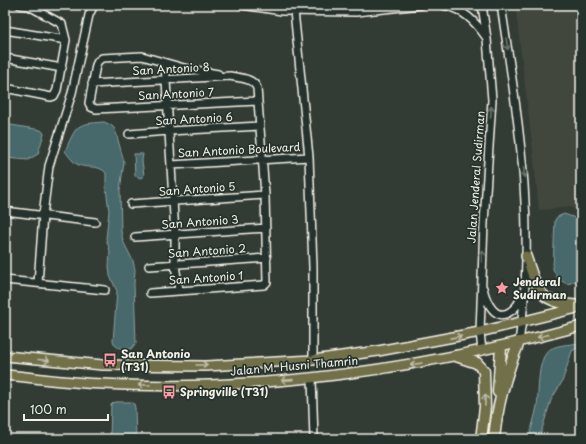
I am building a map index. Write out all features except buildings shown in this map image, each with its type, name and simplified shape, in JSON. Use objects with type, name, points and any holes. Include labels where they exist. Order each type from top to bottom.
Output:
[{"type":"highway","points":[[495,425],[509,366],[519,342]]},
{"type":"highway","points":[[494,439],[501,347]]},
{"type":"highway","points":[[456,356],[477,363],[484,371],[485,407],[481,439]]},
{"type":"main road","points":[[526,256],[538,287],[546,298],[559,303],[581,306]]},
{"type":"main road","name":"Jalan M. Husni Thamrin","points":[[5,356],[103,365],[206,366],[313,360],[378,351],[480,332],[581,306]]},
{"type":"main road","name":"Jalan M. Husni Thamrin","points":[[5,375],[104,384],[209,385],[312,378],[369,372],[482,351],[581,326]]},
{"type":"street","points":[[5,88],[53,97],[56,94],[62,68],[66,40],[62,24],[29,6],[20,5]]},
{"type":"street","points":[[38,283],[43,215],[49,166],[72,93],[89,15],[94,5]]},
{"type":"street","points":[[242,5],[282,11],[356,12],[421,5]]},
{"type":"street","points":[[443,5],[450,6],[466,14],[477,25],[487,39]]},
{"type":"street","name":"Jalan Jenderal Sudirman","points":[[482,5],[487,39],[492,100],[481,282],[480,332],[482,351]]},
{"type":"street","points":[[501,5],[522,147],[526,194],[525,279],[519,342]]},
{"type":"street","points":[[294,11],[308,157],[313,267],[313,360]]},
{"type":"street","points":[[5,30],[66,40]]},
{"type":"street","points":[[92,84],[96,65],[102,58],[142,56],[165,63],[230,76]]},
{"type":"street","points":[[5,58],[62,68]]},
{"type":"street","points":[[165,63],[175,234],[175,265],[178,291]]},
{"type":"street","name":"San Antonio 8","points":[[92,84],[230,76],[250,80],[255,83],[258,101]]},
{"type":"street","name":"San Antonio 7","points":[[92,84],[89,103],[91,107],[96,109],[258,101]]},
{"type":"street","points":[[258,101],[265,195],[267,258]]},
{"type":"street","name":"San Antonio 6","points":[[130,134],[169,130],[260,126]]},
{"type":"street","name":"San Antonio Boulevard","points":[[171,165],[308,157]]},
{"type":"street","name":"San Antonio 5","points":[[131,204],[265,195]]},
{"type":"street","points":[[5,211],[95,222]]},
{"type":"street","name":"San Antonio 3","points":[[136,237],[266,228]]},
{"type":"street","name":"San Antonio 2","points":[[148,266],[267,258]]},
{"type":"street","name":"San Antonio 1","points":[[150,293],[264,285],[267,282],[267,258]]},
{"type":"street","points":[[481,282],[490,306],[496,312],[503,314],[512,310],[518,304],[525,279]]},
{"type":"street","points":[[5,280],[105,290]]},
{"type":"street","points":[[312,378],[314,439]]},
{"type":"shaded area","points":[[518,5],[581,5],[581,212],[570,207],[539,210],[516,12]]},
{"type":"water","points":[[104,122],[111,125],[115,129],[124,162],[120,190],[121,231],[123,241],[133,261],[135,270],[136,343],[131,349],[118,347],[113,341],[117,291],[110,276],[110,251],[106,239],[109,211],[106,173],[97,168],[77,164],[65,151],[75,131],[82,125]]},
{"type":"water","points":[[5,124],[41,130],[44,133],[38,154],[28,160],[5,158]]},
{"type":"water","points":[[134,154],[143,154],[142,161],[144,175],[141,178],[135,176]]},
{"type":"water","points":[[564,214],[581,220],[581,280],[567,284],[558,279],[553,269],[555,220],[557,217]]},
{"type":"water","points":[[579,343],[579,347],[572,351],[562,382],[551,400],[539,439],[529,439],[537,406],[540,370],[544,357],[550,349],[562,345]]},
{"type":"water","points":[[116,402],[131,402],[134,404],[136,439],[110,439],[111,405]]},
{"type":"place","name":"Jenderal Sudirman","points":[[502,288]]},
{"type":"place","name":"San Antonio (T31)","points":[[110,360]]},
{"type":"place","name":"Springville (T31)","points":[[169,392]]}]
